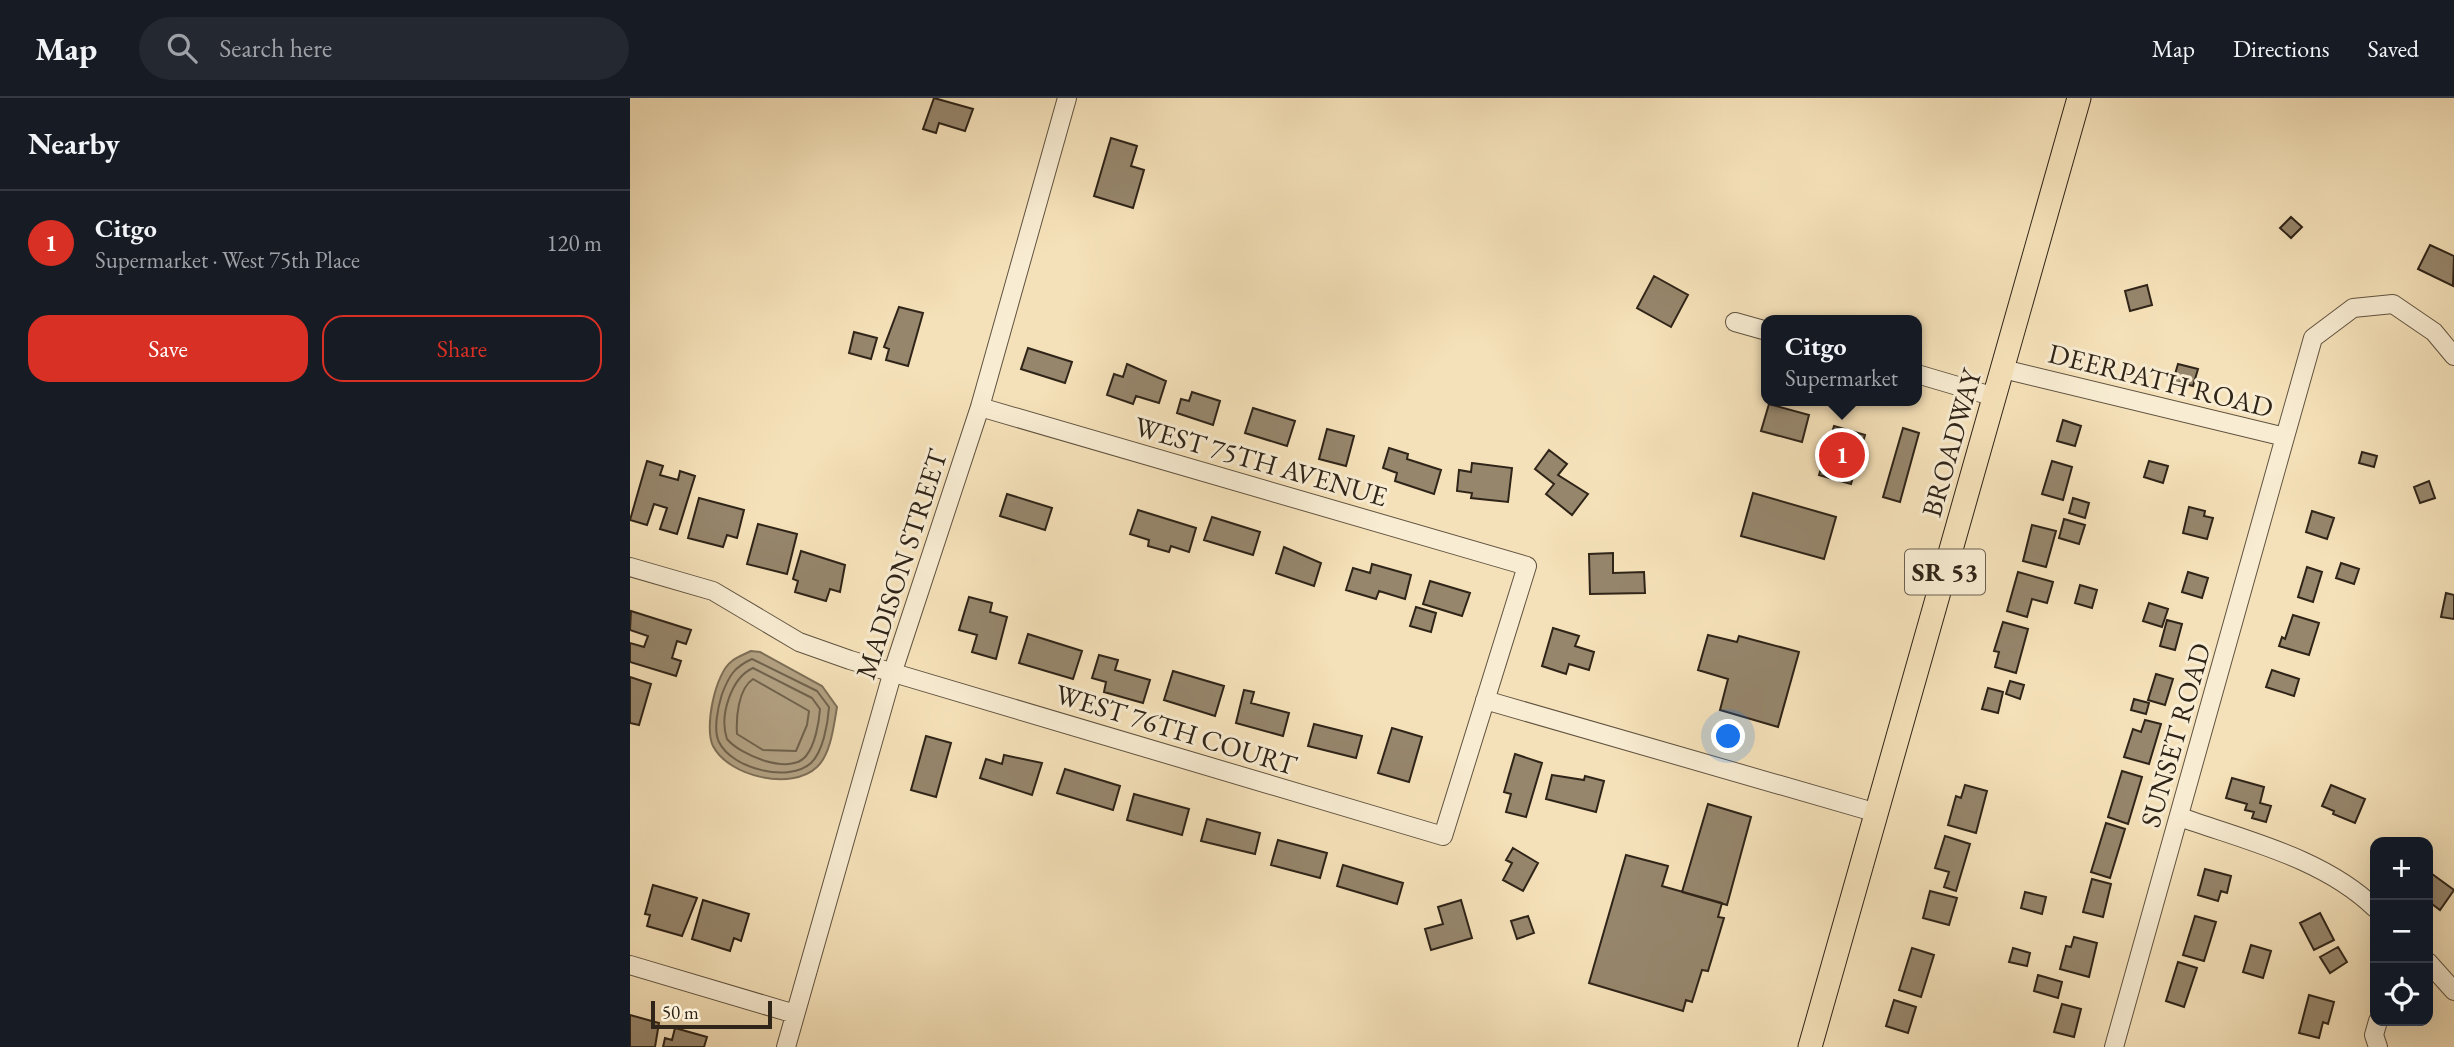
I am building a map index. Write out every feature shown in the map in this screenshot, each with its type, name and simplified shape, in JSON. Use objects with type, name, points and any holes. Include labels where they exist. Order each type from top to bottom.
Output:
[{"type":"main road","name":"BROADWAY","points":[[1810,1047],[2079,98]]},
{"type":"street","name":"MADISON STREET","points":[[786,1047],[893,671],[980,407],[1067,98]]},
{"type":"street","name":"DEERPATH ROAD","points":[[2003,369],[2285,437],[2313,338],[2353,308],[2393,304],[2434,332],[2454,356]]},
{"type":"street","points":[[1735,322],[1761,329]]},
{"type":"street","points":[[1922,375],[1994,397]]},
{"type":"street","name":"WEST 75TH AVENUE","points":[[980,407],[1527,566],[1485,700]]},
{"type":"street","name":"SUNSET ROAD","points":[[2114,1047],[2285,437]]},
{"type":"street","name":"WEST 76TH COURT","points":[[630,567],[713,590],[799,642],[1443,836],[1485,700]]},
{"type":"street","points":[[1485,700],[1877,813]]},
{"type":"street","points":[[2180,817],[2302,860],[2353,886],[2370,903]]},
{"type":"street","points":[[2429,963],[2454,991]]},
{"type":"street","points":[[630,965],[796,1014]]},
{"type":"street","points":[[2377,1026],[2374,1035],[2378,1047]]},
{"type":"water","points":[[751,651],[760,652],[822,686],[837,707],[826,755],[817,767],[806,774],[777,779],[746,773],[721,757],[713,746],[710,727],[716,688],[726,667]]},
{"type":"building","points":[[934,98],[973,109],[965,131],[939,123],[936,133],[923,129]]},
{"type":"building","points":[[1111,138],[1137,146],[1131,166],[1144,170],[1133,208],[1094,196]]},
{"type":"building","points":[[2291,217],[2302,227],[2291,238],[2280,228]]},
{"type":"building","points":[[2430,245],[2454,256],[2453,286],[2418,269]]},
{"type":"building","points":[[1654,276],[1688,295],[1671,327],[1637,308]]},
{"type":"building","points":[[2147,285],[2152,305],[2130,311],[2125,291]]},
{"type":"building","points":[[899,307],[923,313],[908,366],[886,360],[889,349],[884,347]]},
{"type":"building","points":[[854,332],[877,338],[871,359],[849,353]]},
{"type":"building","points":[[1028,348],[1072,362],[1065,383],[1021,369]]},
{"type":"building","points":[[1127,364],[1166,381],[1159,403],[1136,396],[1133,404],[1107,395],[1114,374],[1123,377]]},
{"type":"building","points":[[2178,364],[2198,369],[2193,386],[2173,381]]},
{"type":"building","points":[[1192,392],[1220,401],[1213,425],[1177,413],[1181,399],[1189,401]]},
{"type":"building","points":[[1768,406],[1809,415],[1802,442],[1761,431]]},
{"type":"building","points":[[1253,408],[1295,421],[1287,446],[1245,433]]},
{"type":"building","points":[[2063,420],[2081,426],[2075,446],[2057,441]]},
{"type":"building","points":[[1834,426],[1865,435],[1851,484],[1819,475]]},
{"type":"building","points":[[1903,428],[1919,433],[1900,502],[1883,497]]},
{"type":"building","points":[[1327,429],[1354,436],[1346,466],[1319,459]]},
{"type":"building","points":[[1389,448],[1408,454],[1407,459],[1441,470],[1434,494],[1395,481],[1397,473],[1383,468]]},
{"type":"building","points":[[1549,450],[1567,464],[1558,475],[1588,494],[1572,515],[1546,494],[1554,484],[1535,469]]},
{"type":"building","points":[[2362,452],[2377,456],[2374,467],[2359,463]]},
{"type":"building","points":[[647,461],[663,466],[660,475],[678,480],[680,471],[695,476],[677,534],[660,529],[667,508],[654,504],[647,525],[630,520]]},
{"type":"building","points":[[2052,461],[2072,467],[2063,500],[2042,494]]},
{"type":"building","points":[[2149,461],[2168,466],[2163,483],[2144,477]]},
{"type":"building","points":[[1472,463],[1512,468],[1508,502],[1471,498],[1472,493],[1457,491],[1459,470],[1471,472]]},
{"type":"building","points":[[2429,481],[2435,498],[2420,503],[2414,487]]},
{"type":"building","points":[[1753,493],[1836,517],[1824,559],[1741,536]]},
{"type":"building","points":[[1007,494],[1052,508],[1045,530],[1000,516]]},
{"type":"building","points":[[699,498],[744,510],[737,538],[727,535],[723,547],[688,538]]},
{"type":"building","points":[[2073,498],[2089,503],[2085,518],[2069,513]]},
{"type":"building","points":[[2189,507],[2205,511],[2204,516],[2213,518],[2207,539],[2183,533]]},
{"type":"building","points":[[1138,510],[1196,528],[1189,552],[1171,546],[1169,552],[1148,546],[1149,540],[1130,534]]},
{"type":"building","points":[[2312,511],[2334,518],[2327,539],[2306,532]]},
{"type":"building","points":[[1212,517],[1260,532],[1253,555],[1204,540]]},
{"type":"building","points":[[2064,519],[2085,525],[2079,544],[2059,538]]},
{"type":"building","points":[[758,524],[797,534],[787,574],[747,564]]},
{"type":"building","points":[[2032,525],[2056,531],[2046,567],[2023,561]]},
{"type":"building","points":[[1284,547],[1321,563],[1314,586],[1276,573]]},
{"type":"building","points":[[801,551],[845,565],[840,592],[830,589],[826,601],[795,592],[798,581],[793,579]]},
{"type":"building","points":[[1613,553],[1613,573],[1644,572],[1645,593],[1590,594],[1589,554]]},
{"type":"building","points":[[2341,563],[2359,569],[2354,584],[2336,578]]},
{"type":"building","points":[[1372,564],[1411,575],[1405,599],[1379,591],[1376,599],[1346,590],[1353,568],[1370,573]]},
{"type":"building","points":[[2307,567],[2322,572],[2313,602],[2298,597]]},
{"type":"building","points":[[2018,572],[2053,582],[2047,603],[2032,599],[2027,617],[2007,611]]},
{"type":"building","points":[[2188,572],[2208,578],[2202,598],[2182,592]]},
{"type":"building","points":[[1430,581],[1470,593],[1462,616],[1423,604]]},
{"type":"building","points":[[2080,585],[2097,590],[2092,608],[2075,603]]},
{"type":"building","points":[[2446,593],[2454,595],[2454,619],[2441,617]]},
{"type":"building","points":[[969,597],[992,603],[990,612],[1007,617],[996,659],[972,652],[977,635],[959,630]]},
{"type":"building","points":[[2149,603],[2168,609],[2162,627],[2143,621]]},
{"type":"building","points":[[1416,607],[1436,613],[1431,632],[1410,626]]},
{"type":"building","points":[[631,611],[691,630],[686,644],[677,641],[672,658],[681,661],[676,676],[630,662],[630,643],[644,647],[648,636],[630,630]]},
{"type":"building","points":[[2293,615],[2319,623],[2309,655],[2279,646],[2282,637],[2285,639]]},
{"type":"building","points":[[2167,620],[2182,624],[2175,650],[2160,646]]},
{"type":"building","points":[[2003,622],[2028,629],[2016,673],[1995,667],[1999,652],[1994,651]]},
{"type":"building","points":[[1553,628],[1579,636],[1575,646],[1594,652],[1589,670],[1569,664],[1566,674],[1542,666]]},
{"type":"building","points":[[1028,634],[1082,651],[1073,679],[1019,663]]},
{"type":"building","points":[[1708,635],[1737,642],[1739,636],[1799,652],[1778,727],[1720,710],[1728,679],[1698,670]]},
{"type":"building","points":[[1099,655],[1118,660],[1115,670],[1150,680],[1143,703],[1104,692],[1106,682],[1092,678]]},
{"type":"building","points":[[2272,670],[2299,679],[2294,696],[2266,687]]},
{"type":"building","points":[[1173,671],[1224,686],[1215,716],[1164,700]]},
{"type":"building","points":[[2156,674],[2173,679],[2165,705],[2148,700]]},
{"type":"building","points":[[630,677],[651,684],[639,725],[630,723]]},
{"type":"building","points":[[2010,681],[2024,685],[2020,699],[2006,694]]},
{"type":"building","points":[[1988,688],[2003,692],[1998,713],[1982,709]]},
{"type":"building","points":[[1244,690],[1254,692],[1251,703],[1289,713],[1283,736],[1236,723]]},
{"type":"building","points":[[2134,699],[2149,703],[2146,714],[2131,710]]},
{"type":"building","points":[[2145,720],[2161,724],[2149,764],[2124,757],[2133,729],[2141,732]]},
{"type":"building","points":[[1314,724],[1362,736],[1356,758],[1308,746]]},
{"type":"building","points":[[1392,728],[1422,737],[1409,782],[1378,773]]},
{"type":"building","points":[[926,736],[951,743],[936,797],[911,790]]},
{"type":"building","points":[[1515,754],[1542,763],[1526,817],[1506,812],[1511,794],[1504,792]]},
{"type":"building","points":[[1004,755],[1042,763],[1032,795],[980,778],[986,759],[1002,764]]},
{"type":"building","points":[[1065,769],[1120,786],[1113,810],[1057,793]]},
{"type":"building","points":[[2122,771],[2142,777],[2128,824],[2108,817]]},
{"type":"building","points":[[1552,775],[1584,780],[1585,776],[1604,781],[1596,812],[1546,799]]},
{"type":"building","points":[[2232,778],[2264,787],[2260,803],[2271,806],[2266,822],[2252,818],[2254,812],[2245,810],[2247,804],[2226,798]]},
{"type":"building","points":[[1965,785],[1987,791],[1976,833],[1948,825],[1956,796],[1961,798]]},
{"type":"building","points":[[2331,785],[2365,799],[2355,823],[2322,806]]},
{"type":"building","points":[[1134,794],[1189,809],[1182,835],[1127,820]]},
{"type":"building","points":[[1708,804],[1751,817],[1727,905],[1682,892]]},
{"type":"building","points":[[1207,819],[1260,833],[1255,854],[1201,841]]},
{"type":"building","points":[[2106,823],[2125,829],[2110,878],[2091,872]]},
{"type":"building","points":[[1945,836],[1970,844],[1956,891],[1944,887],[1949,872],[1935,868]]},
{"type":"building","points":[[1278,840],[1327,853],[1320,878],[1271,865]]},
{"type":"building","points":[[1513,848],[1538,863],[1523,891],[1503,880],[1512,863],[1506,860]]},
{"type":"building","points":[[1626,855],[1668,866],[1662,886],[1722,903],[1718,917],[1724,918],[1708,971],[1702,970],[1692,1002],[1686,1000],[1683,1011],[1589,983]]},
{"type":"building","points":[[1343,865],[1403,883],[1397,904],[1337,886]]},
{"type":"building","points":[[2205,869],[2231,876],[2227,893],[2221,891],[2218,901],[2198,895]]},
{"type":"building","points":[[2433,875],[2454,890],[2440,910],[2433,905]]},
{"type":"building","points":[[2092,879],[2111,884],[2103,917],[2083,912]]},
{"type":"building","points":[[653,885],[697,898],[682,936],[647,926],[650,915],[645,914]]},
{"type":"building","points":[[1930,891],[1957,898],[1949,925],[1923,918]]},
{"type":"building","points":[[2025,892],[2046,897],[2042,914],[2021,908]]},
{"type":"building","points":[[703,900],[749,914],[741,941],[734,938],[730,951],[692,939]]},
{"type":"building","points":[[1461,900],[1472,938],[1431,950],[1425,929],[1443,924],[1438,907]]},
{"type":"building","points":[[2320,913],[2334,940],[2314,950],[2300,923]]},
{"type":"building","points":[[1528,916],[1534,933],[1517,939],[1511,921]]},
{"type":"building","points":[[2195,916],[2216,922],[2204,961],[2183,955]]},
{"type":"building","points":[[2074,937],[2097,943],[2089,977],[2060,969],[2066,946],[2071,947]]},
{"type":"building","points":[[2251,945],[2271,951],[2263,978],[2243,972]]},
{"type":"building","points":[[2338,947],[2347,962],[2330,973],[2320,957]]},
{"type":"building","points":[[1912,948],[1934,955],[1921,997],[1899,990]]},
{"type":"building","points":[[2013,948],[2030,953],[2027,966],[2009,962]]},
{"type":"building","points":[[2178,962],[2197,968],[2184,1007],[2166,1001]]},
{"type":"building","points":[[2038,975],[2062,982],[2058,998],[2034,991]]},
{"type":"building","points":[[2309,995],[2334,1002],[2328,1024],[2323,1022],[2319,1038],[2299,1033]]},
{"type":"building","points":[[1894,1000],[1916,1007],[1908,1033],[1886,1026]]},
{"type":"building","points":[[2062,1004],[2081,1009],[2074,1037],[2054,1032]]},
{"type":"building","points":[[630,1015],[659,1023],[655,1047],[630,1047]]},
{"type":"building","points":[[675,1028],[707,1037],[704,1047],[663,1047],[665,1038],[672,1040]]},
{"type":"place","name":"Citgo","points":[[1842,455]]}]
